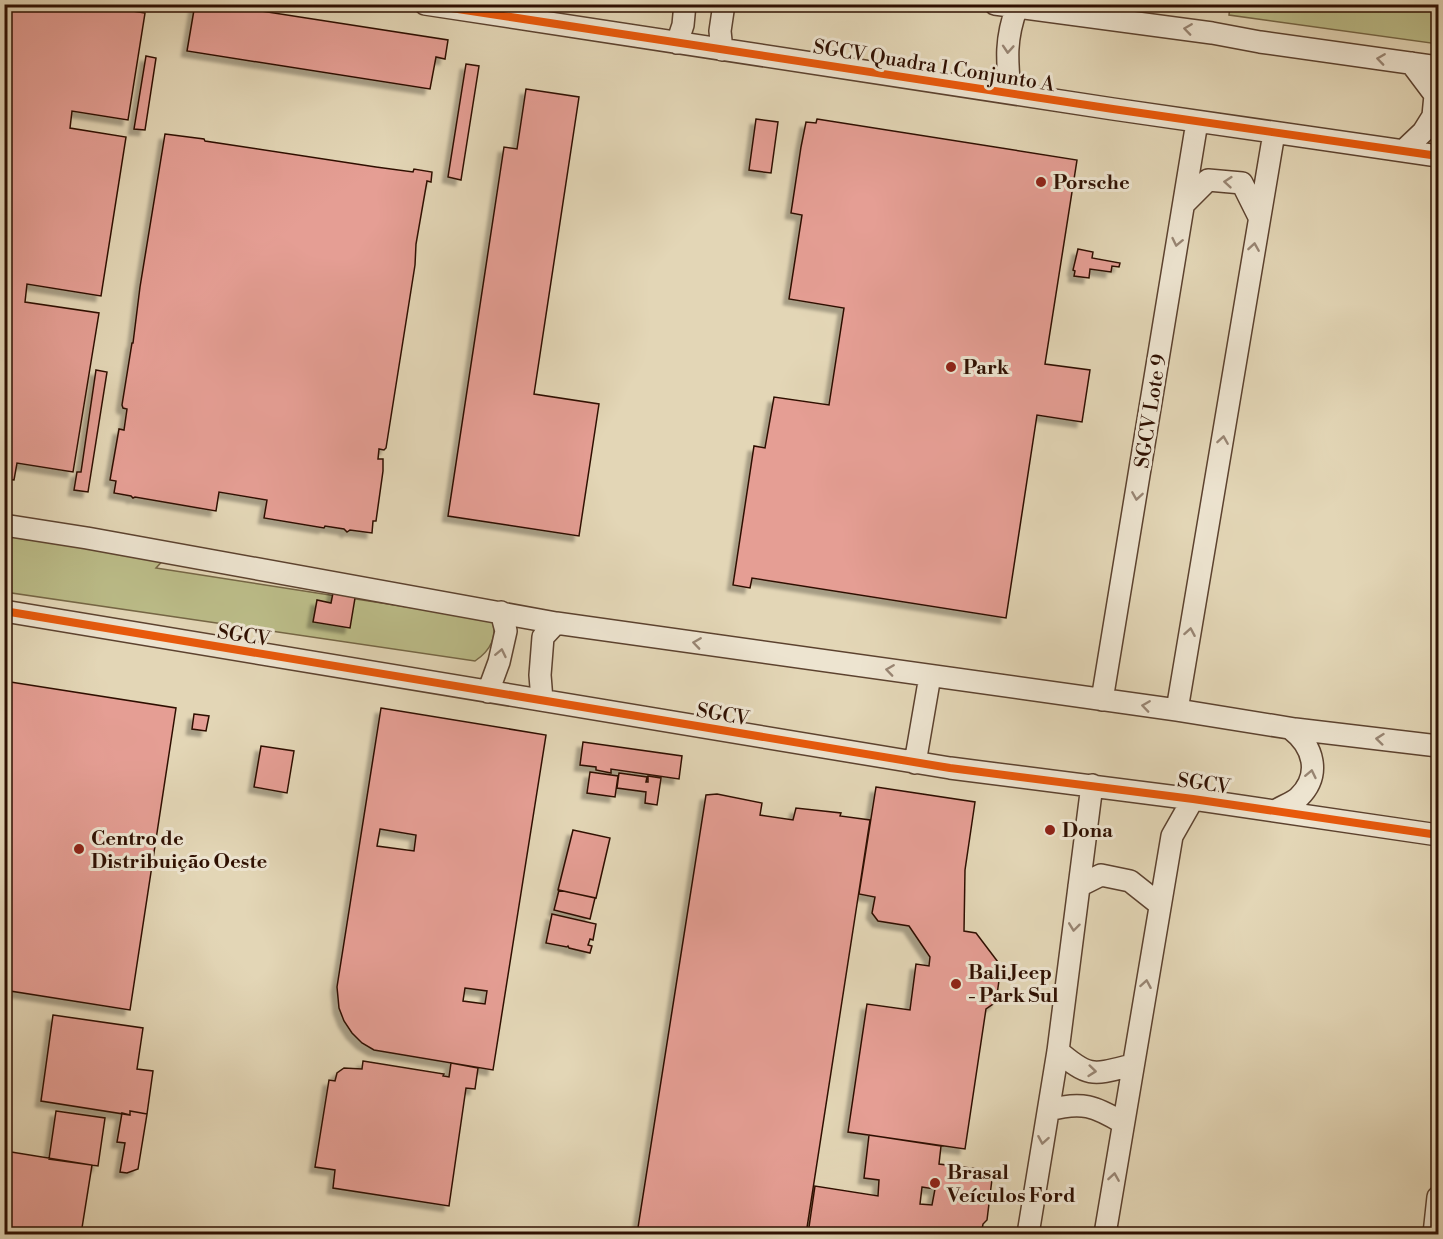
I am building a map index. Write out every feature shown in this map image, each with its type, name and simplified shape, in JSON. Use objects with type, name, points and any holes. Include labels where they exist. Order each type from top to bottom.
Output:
[{"type":"street","name":"SGCV Quadra 1 Conjunto A","points":[[425,4],[1197,122],[1438,156]]},
{"type":"street","points":[[677,43],[683,25],[685,4]]},
{"type":"street","points":[[723,50],[720,31],[724,4]]},
{"type":"street","points":[[995,4],[1212,33],[1438,67]]},
{"type":"street","points":[[1010,92],[1006,49],[1017,7]]},
{"type":"street","points":[[1403,151],[1423,132],[1433,116],[1435,95],[1410,63]]},
{"type":"street","name":"SGCV Lote 9","points":[[1102,700],[1197,122]]},
{"type":"street","points":[[1177,711],[1274,133]]},
{"type":"street","points":[[1185,203],[1208,180],[1242,183],[1259,217]]},
{"type":"street","points":[[4,525],[556,623],[1291,729],[1438,746]]},
{"type":"street","name":"SGCV","points":[[4,611],[915,763],[1092,785],[1438,835]]},
{"type":"street","points":[[488,692],[499,662],[506,631],[501,612]]},
{"type":"street","points":[[542,700],[540,675],[543,637],[556,623]]},
{"type":"street","points":[[915,763],[930,676]]},
{"type":"street","points":[[1275,811],[1298,797],[1308,784],[1313,768],[1311,754],[1303,738],[1291,729]]},
{"type":"street","points":[[1028,1234],[1058,1051],[1092,785]]},
{"type":"street","points":[[1105,1234],[1172,836],[1193,799]]},
{"type":"street","points":[[1079,886],[1101,875],[1130,882],[1159,904]]},
{"type":"street","points":[[1058,1051],[1078,1069],[1092,1072],[1107,1072],[1132,1065]]},
{"type":"street","points":[[1049,1110],[1085,1104],[1100,1109],[1123,1123]]},
{"type":"street","points":[[1434,1234],[1438,1197]]},
{"type":"green space","points":[[1230,5],[1438,5],[1438,44],[1229,15]]},
{"type":"green space","points":[[5,529],[168,555],[156,568],[472,617],[491,618],[494,631],[492,642],[485,653],[475,661],[5,592]]},
{"type":"building","points":[[4,4],[89,4],[145,13],[128,120],[72,111],[70,128],[126,137],[101,296],[27,284],[25,302],[99,313],[73,472],[17,463],[14,480],[4,479]]},
{"type":"building","points":[[195,4],[216,4],[448,40],[445,59],[436,57],[430,89],[187,51]]},
{"type":"building","points":[[146,56],[156,58],[145,130],[134,129]]},
{"type":"building","points":[[466,64],[479,66],[461,180],[448,177]]},
{"type":"building","points":[[526,89],[579,97],[534,394],[599,404],[579,536],[448,516],[504,147],[517,149]]},
{"type":"building","points":[[756,119],[778,122],[771,173],[749,170]]},
{"type":"building","name":"Park","points":[[817,119],[1077,160],[1045,364],[1090,370],[1082,422],[1037,415],[1006,618],[752,578],[750,588],[733,585],[754,446],[765,448],[774,397],[829,405],[844,308],[789,299],[802,215],[791,213],[801,147],[806,122],[816,123]]},
{"type":"building","points":[[165,134],[376,167],[432,172],[431,182],[427,181],[416,244],[415,265],[386,448],[379,449],[378,459],[383,459],[383,471],[376,521],[373,521],[372,533],[350,530],[347,532],[344,529],[264,518],[267,500],[219,492],[216,511],[114,493],[116,481],[110,480],[119,429],[124,430],[127,409],[122,405]]},
{"type":"building","points":[[1078,249],[1093,252],[1092,258],[1120,263],[1119,267],[1112,266],[1111,272],[1090,269],[1089,278],[1074,276],[1075,271],[1073,270]]},
{"type":"building","points":[[96,370],[107,372],[88,492],[74,490],[77,472],[81,472]]},
{"type":"building","points":[[334,588],[356,592],[350,628],[313,622],[317,600],[331,603]]},
{"type":"building","name":"Centro de Distribuição Oeste","points":[[4,681],[176,708],[130,1010],[4,990]]},
{"type":"building","points":[[381,708],[546,735],[493,1070],[374,1050],[362,1043],[344,1021],[339,1008],[337,987]],"holes":[[[380,829],[416,835],[414,851],[377,846]],[[465,988],[487,991],[485,1004],[463,1001]]]},
{"type":"building","points":[[194,714],[209,716],[206,731],[192,729]]},
{"type":"building","points":[[583,742],[682,756],[679,779],[611,769],[611,773],[596,770],[596,767],[580,765]]},
{"type":"building","points":[[261,746],[294,751],[287,793],[254,787]]},
{"type":"building","points":[[590,772],[618,776],[615,797],[587,793]]},
{"type":"building","points":[[619,773],[647,777],[646,782],[648,782],[648,776],[661,778],[657,805],[645,803],[646,792],[617,788]]},
{"type":"building","name":"Bali Jeep - Park Sul","points":[[876,787],[975,802],[965,870],[964,931],[976,933],[1001,966],[996,1002],[986,1009],[965,1149],[848,1132],[867,1004],[910,1010],[916,964],[929,966],[930,957],[909,926],[878,921],[872,913],[875,897],[859,894]]},
{"type":"building","points":[[717,794],[762,803],[760,815],[793,820],[796,808],[841,813],[840,816],[870,820],[806,1234],[637,1234],[706,795]]},
{"type":"building","points":[[573,830],[610,838],[596,898],[558,890]]},
{"type":"building","points":[[559,890],[595,898],[590,919],[554,910]]},
{"type":"building","points":[[552,914],[596,924],[593,940],[590,939],[588,945],[592,946],[590,953],[568,946],[546,943]]},
{"type":"building","points":[[53,1015],[143,1028],[137,1069],[153,1071],[147,1114],[130,1111],[130,1115],[41,1101]]},
{"type":"building","points":[[363,1061],[444,1074],[443,1076],[449,1077],[451,1063],[478,1068],[475,1089],[466,1088],[449,1206],[333,1188],[335,1170],[315,1167],[329,1080],[335,1081],[337,1073],[344,1068],[362,1069]]},
{"type":"building","points":[[56,1111],[105,1118],[98,1166],[49,1159]]},
{"type":"building","points":[[130,1111],[147,1114],[138,1169],[127,1173],[120,1172],[125,1143],[117,1142],[122,1113],[130,1115]]},
{"type":"building","name":"Brasal Veículos Ford","points":[[869,1135],[941,1146],[939,1164],[993,1171],[987,1220],[983,1224],[981,1234],[808,1234],[815,1186],[878,1196],[879,1180],[864,1178]],"holes":[[[922,1187],[935,1189],[932,1205],[920,1204]]]},
{"type":"building","points":[[5,1151],[92,1165],[81,1234],[4,1234]]},
{"type":"cycle path","points":[[425,4],[1438,156]]},
{"type":"cycle path","points":[[4,611],[950,768],[1193,799],[1438,835]]},
{"type":"place","name":"Porsche","points":[[1041,182]]},
{"type":"place","name":"Park","points":[[951,367]]},
{"type":"place","name":"Dona","points":[[1050,830]]},
{"type":"place","name":"Centro de Distribuição Oeste","points":[[79,849]]},
{"type":"place","name":"Bali Jeep - Park Sul","points":[[956,984]]},
{"type":"place","name":"Brasal Veículos Ford","points":[[935,1183]]}]
